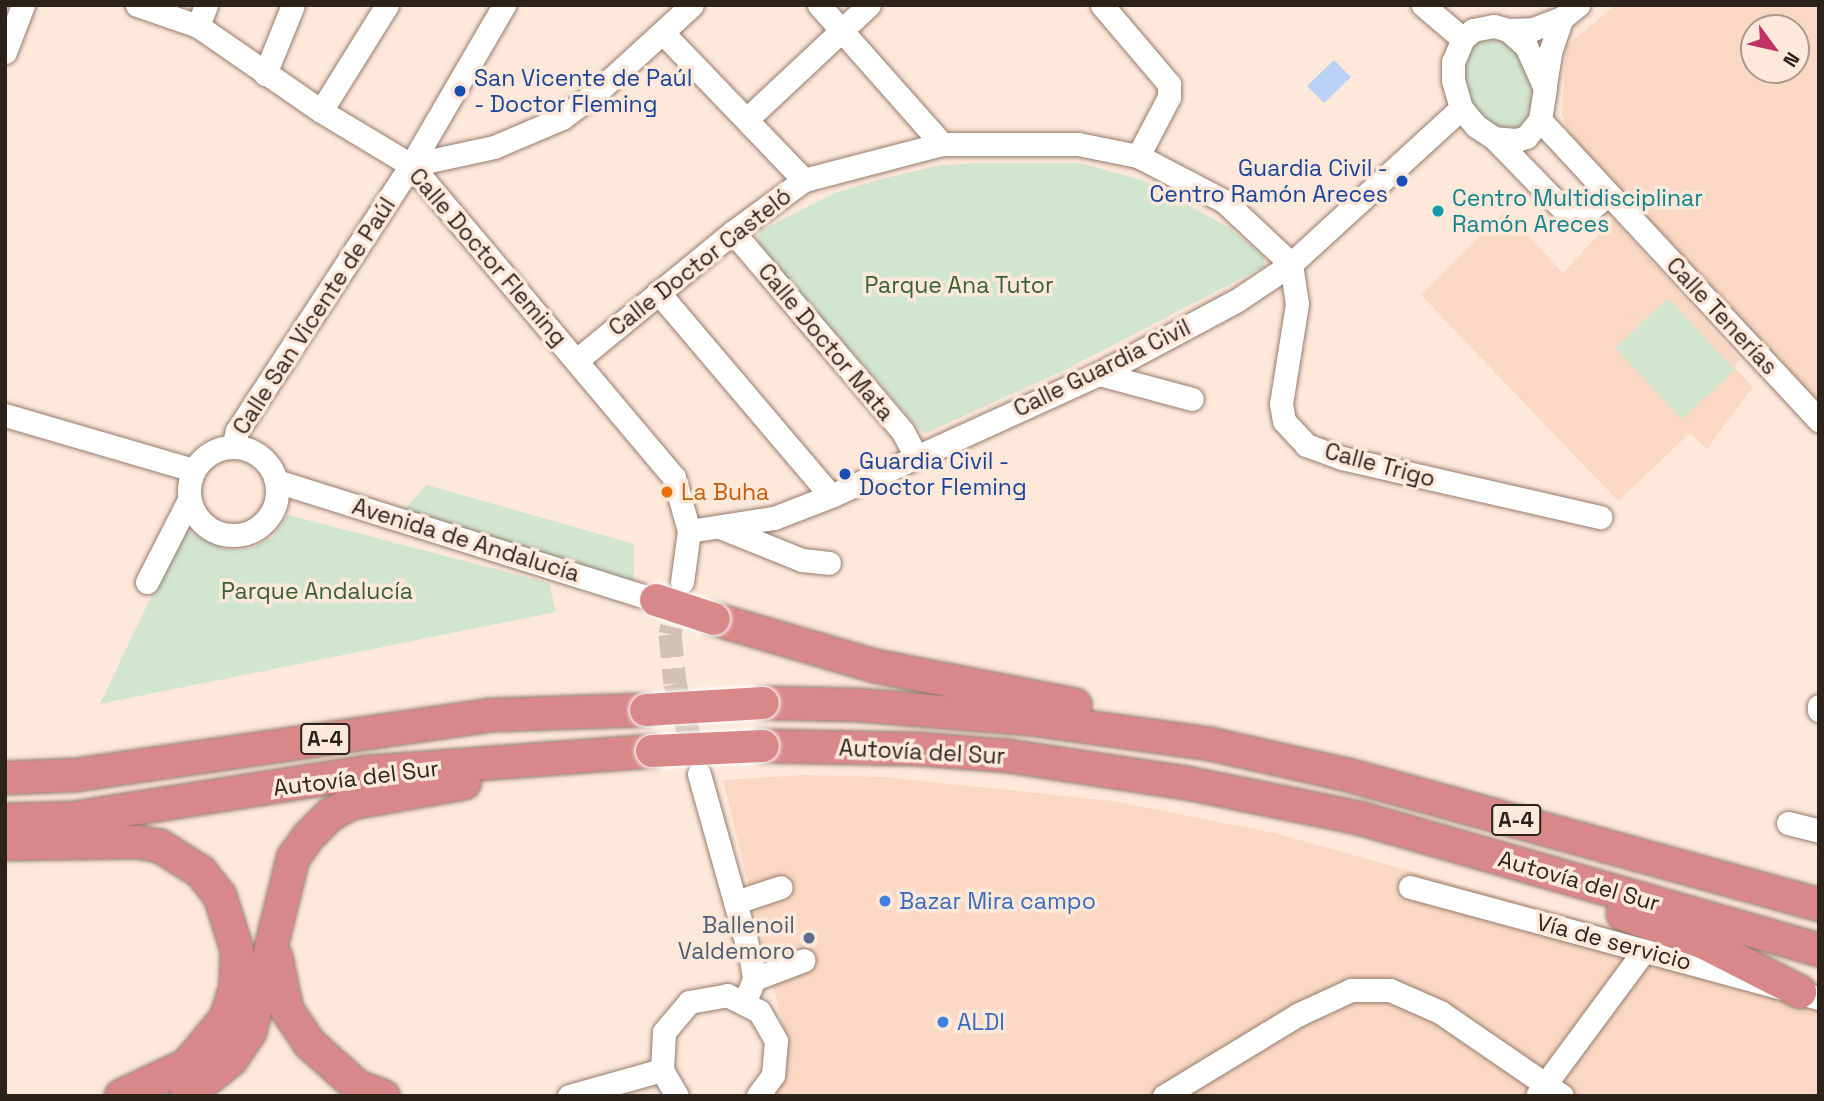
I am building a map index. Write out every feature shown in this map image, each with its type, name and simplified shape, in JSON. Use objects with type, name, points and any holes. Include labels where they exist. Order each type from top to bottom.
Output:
[{"type":"highway","points":[[656,600],[713,620],[875,666],[1143,718],[1210,744]]},
{"type":"highway","name":"Autovía del Sur","points":[[5,778],[76,775],[493,715],[762,703],[858,705],[1030,719],[1210,744],[1348,775],[1819,905]]},
{"type":"highway","name":"Autovía del Sur","points":[[5,820],[74,818],[368,772],[652,751],[763,746],[918,749],[1007,756],[1188,783],[1359,818],[1819,950]]},
{"type":"highway","points":[[186,1096],[232,1060],[250,1032],[276,938],[293,858],[330,815],[352,803],[607,754]]},
{"type":"highway","points":[[1359,818],[1439,859],[1704,943],[1810,995]]},
{"type":"highway","points":[[5,844],[137,842],[160,846],[201,872],[220,896],[237,950],[236,987],[226,1018],[187,1065],[121,1096]]},
{"type":"highway","points":[[276,938],[277,973],[287,1010],[309,1043],[358,1087],[383,1096]]},
{"type":"street","points":[[5,52],[23,5]]},
{"type":"street","name":"Calle Doctor Fleming","points":[[136,5],[202,16],[265,74],[411,165],[674,477],[689,531],[682,582]]},
{"type":"street","points":[[265,74],[293,5]]},
{"type":"street","points":[[321,111],[387,5]]},
{"type":"street","name":"Calle San Vicente de Paúl","points":[[233,446],[241,425],[411,165],[504,5]]},
{"type":"street","points":[[411,165],[494,147],[562,118],[663,33],[692,5]]},
{"type":"street","points":[[819,5],[843,28],[942,144]]},
{"type":"street","points":[[747,119],[869,5]]},
{"type":"street","points":[[1102,5],[1168,85],[1169,97],[1138,156]]},
{"type":"street","points":[[1423,5],[1463,39]]},
{"type":"street","points":[[1570,12],[1533,30],[1486,27],[1473,30],[1463,39],[1453,71],[1461,108],[1567,213],[1581,217],[1608,194]]},
{"type":"street","points":[[1494,138],[1508,141],[1526,137],[1540,120],[1550,52],[1570,12]]},
{"type":"street","points":[[1508,30],[1533,56],[1545,88]]},
{"type":"street","points":[[663,33],[804,180]]},
{"type":"street","name":"Calle Guardia Civil","points":[[689,531],[774,518],[831,496],[915,454],[1099,374],[1236,301],[1291,264],[1461,108]]},
{"type":"street","name":"Calle Tenerías","points":[[1540,120],[1819,420]]},
{"type":"street","name":"Calle Doctor Casteló","points":[[577,360],[733,232],[804,180],[942,144],[1078,144],[1138,156],[1224,201],[1291,264]]},
{"type":"street","name":"Calle Doctor Mata","points":[[733,232],[903,432],[915,454]]},
{"type":"street","name":"Calle Trigo","points":[[1291,264],[1297,304],[1281,404],[1284,421],[1306,445],[1342,458],[1600,517]]},
{"type":"street","points":[[658,292],[831,496]]},
{"type":"street","points":[[1099,374],[1192,399]]},
{"type":"street","points":[[5,415],[193,470]]},
{"type":"street","points":[[146,582],[189,500],[193,470],[212,451],[233,446],[255,452],[268,463],[276,481],[274,509],[265,522],[243,535],[213,531],[198,520],[189,500]]},
{"type":"street","name":"Avenida de Andalucía","points":[[276,481],[656,600]]},
{"type":"street","points":[[719,527],[802,560],[829,563]]},
{"type":"street","points":[[699,774],[736,902],[754,979],[746,1001]]},
{"type":"street","points":[[1788,823],[1819,831]]},
{"type":"street","points":[[736,902],[780,887]]},
{"type":"street","name":"Vía de servicio","points":[[1410,887],[1810,995]]},
{"type":"street","points":[[1164,1096],[1297,1014],[1351,990],[1390,990],[1440,1012],[1548,1092],[1644,951]]},
{"type":"street","points":[[754,979],[804,960]]},
{"type":"street","points":[[677,1096],[662,1070],[664,1031],[689,1002],[727,995],[746,1001],[770,1024],[776,1041],[773,1075],[758,1096]]},
{"type":"street","points":[[569,1096],[662,1070]]},
{"type":"street","points":[[773,1075],[784,1096]]},
{"type":"shaded area","points":[[1616,5],[1819,5],[1819,407],[1569,133],[1562,115],[1566,46]]},
{"type":"shaded area","points":[[1505,211],[1563,273],[1613,219],[1740,360],[1734,367],[1753,387],[1707,449],[1690,433],[1618,501],[1421,295]]},
{"type":"shaded area","points":[[805,775],[883,777],[1113,801],[1275,833],[1646,938],[1819,994],[1819,1096],[774,1096],[785,1078],[787,1042],[723,780]]},
{"type":"green space","points":[[1498,37],[1517,50],[1533,82],[1534,101],[1528,120],[1514,131],[1492,126],[1475,110],[1463,81],[1464,58],[1477,39]]},
{"type":"green space","name":"Parque Ana Tutor","points":[[1080,163],[1145,181],[1228,227],[1264,257],[1265,266],[1067,369],[924,434],[763,250],[758,242],[760,231],[835,193],[877,180],[941,165]]},
{"type":"green space","points":[[1668,298],[1735,370],[1682,419],[1615,348]]},
{"type":"green space","points":[[427,485],[634,544],[634,584],[399,515]]},
{"type":"green space","name":"Parque Andalucía","points":[[288,515],[549,583],[556,612],[100,704],[179,538],[187,530],[224,549],[249,549],[274,536]]},
{"type":"water","points":[[1334,60],[1351,77],[1324,103],[1307,86]]},
{"type":"tunnel","points":[[679,593],[670,634],[675,683],[697,764]]},
{"type":"place","name":"San Vicente de Paúl - Doctor Fleming","points":[[460,91]]},
{"type":"place","name":"Guardia Civil - Centro Ramón Areces","points":[[1402,181]]},
{"type":"place","name":"Centro Multidisciplinar Ramón Areces","points":[[1438,211]]},
{"type":"place","name":"Guardia Civil - Doctor Fleming","points":[[845,474]]},
{"type":"place","name":"La Buha","points":[[667,492]]},
{"type":"place","name":"Bazar Mira campo","points":[[885,901]]},
{"type":"place","name":"Ballenoil Valdemoro","points":[[809,938]]},
{"type":"place","name":"ALDI","points":[[943,1022]]}]
